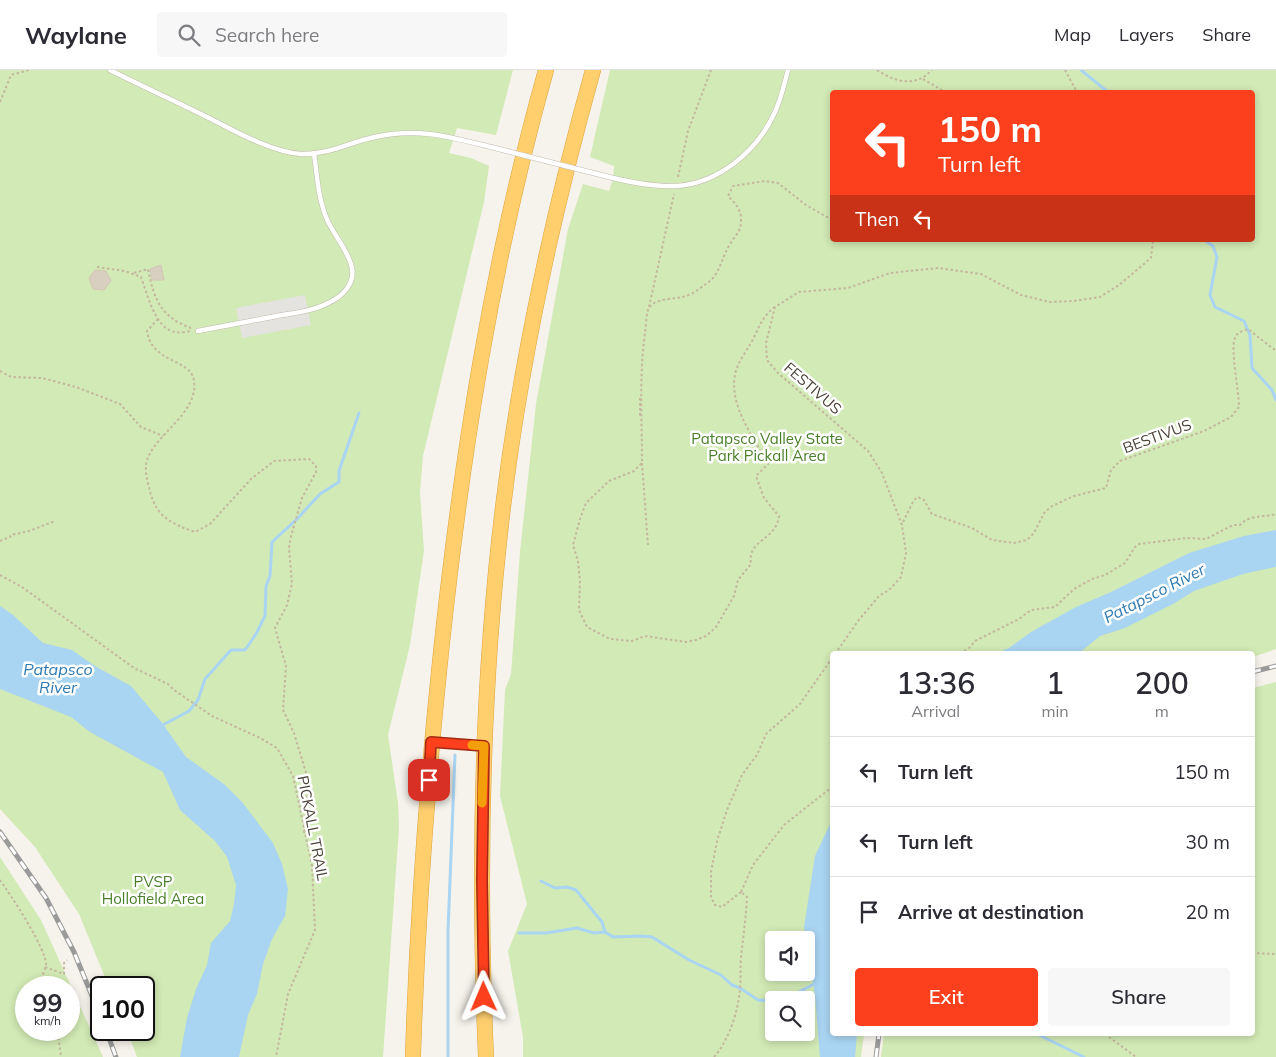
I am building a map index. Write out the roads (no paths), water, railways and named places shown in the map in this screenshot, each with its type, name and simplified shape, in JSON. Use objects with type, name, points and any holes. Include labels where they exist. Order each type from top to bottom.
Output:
[{"type":"highway","points":[[413,1057],[419,916],[431,742],[470,414],[507,224],[546,70]]},
{"type":"highway","points":[[486,1057],[482,918],[484,746],[493,604],[503,506],[515,422],[550,237],[593,70]]},
{"type":"lane","points":[[110,70],[246,137],[299,154],[330,151],[373,137],[404,132],[423,132],[443,135],[633,183],[676,186],[690,184],[724,171],[751,148],[774,115],[788,70]]},
{"type":"lane","points":[[198,331],[308,310],[328,304],[347,289],[351,280],[352,270],[349,259],[333,231],[321,203],[314,154]]},
{"type":"lane","points":[[431,742],[484,746]]},
{"type":"water","name":"Patapsco River","points":[[1276,530],[1276,567],[1243,574],[1194,591],[1173,604],[1125,628],[1100,636],[1082,651],[1002,651],[1076,607],[1111,592],[1189,553],[1244,536]]},
{"type":"water","name":"Patapsco River","points":[[0,606],[13,615],[43,643],[72,650],[95,666],[131,686],[163,724],[186,757],[224,784],[242,802],[273,843],[282,864],[288,889],[285,916],[272,939],[263,964],[257,994],[248,1015],[239,1057],[180,1057],[187,1018],[196,989],[207,965],[211,943],[230,921],[234,904],[236,885],[227,857],[215,841],[180,810],[163,772],[90,732],[71,717],[0,689]]},
{"type":"water","points":[[830,824],[830,1036],[857,1036],[855,1057],[820,1057],[813,981],[815,981],[815,931],[805,931],[815,856]]},
{"type":"waterway","points":[[1081,70],[1106,90]]},
{"type":"waterway","points":[[1207,242],[1213,246],[1217,257],[1210,295],[1215,307],[1244,321],[1250,335],[1252,368],[1272,390],[1276,400]]},
{"type":"waterway","points":[[161,726],[189,711],[198,700],[205,679],[231,650],[245,650],[256,634],[265,616],[266,586],[270,576],[272,542],[320,494],[339,482],[339,471],[359,413]]},
{"type":"waterway","points":[[448,1057],[448,931],[455,755]]},
{"type":"waterway","points":[[541,881],[555,888],[567,887],[576,890],[602,922],[605,932],[613,937],[652,937],[689,960],[721,975],[732,985],[758,1000],[765,1000]]},
{"type":"waterway","points":[[519,933],[546,933],[577,928],[594,933],[605,932]]},
{"type":"waterway","points":[[800,991],[816,983]]},
{"type":"waterway","points":[[1041,1036],[1084,1057]]},
{"type":"railway","points":[[1255,671],[1276,666]]},
{"type":"railway","points":[[0,832],[46,898],[74,952],[90,991]]},
{"type":"railway","points":[[876,1057],[879,1036]]},
{"type":"railway","points":[[110,1041],[116,1057]]},
{"type":"park label","name":"Patapsco Valley State Park Pickall Area","points":[[767,446]]},
{"type":"park label","name":"PVSP Hollofield Area","points":[[153,890]]}]
